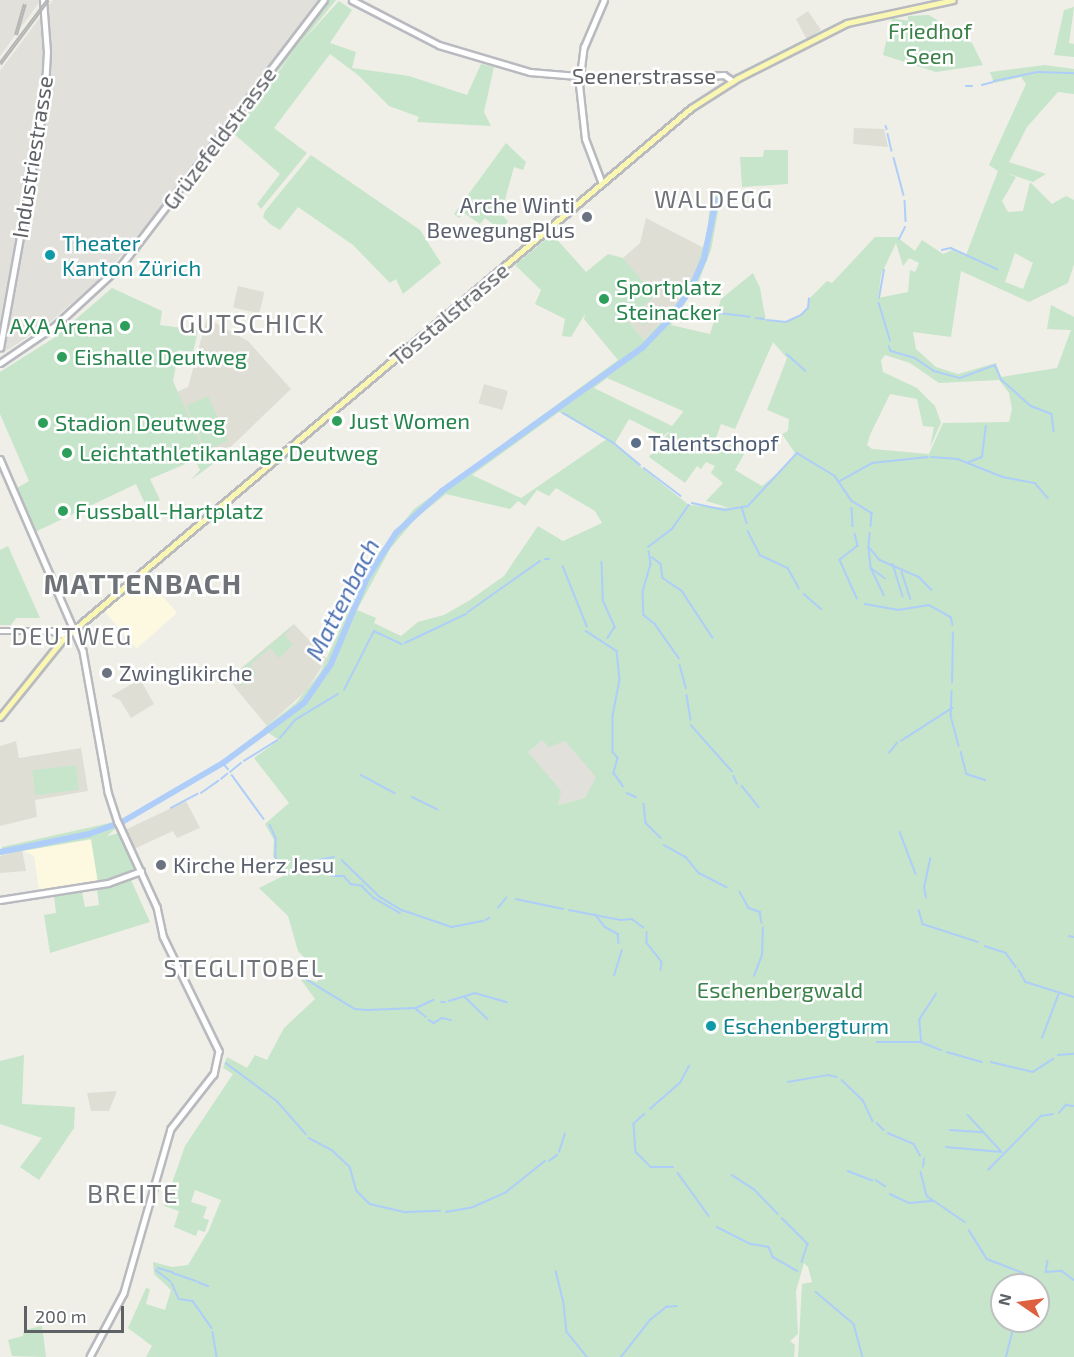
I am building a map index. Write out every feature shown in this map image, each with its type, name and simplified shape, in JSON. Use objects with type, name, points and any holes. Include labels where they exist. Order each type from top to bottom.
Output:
[{"type":"main road","name":"Industriestrasse","points":[[0,348],[44,104],[47,52],[43,0]]},
{"type":"main road","name":"Grüzefeldstrasse","points":[[0,363],[56,326],[122,264],[324,0]]},
{"type":"main road","name":"Seenerstrasse","points":[[352,0],[402,29],[461,53],[530,72],[579,78],[630,80],[724,75],[733,81]]},
{"type":"main road","points":[[602,184],[582,125],[579,78],[586,41],[604,0]]},
{"type":"main road","name":"Tösstalstrasse","points":[[0,717],[45,658],[67,636],[691,108],[733,81],[847,23],[953,0]]},
{"type":"main road","points":[[0,459],[83,651],[108,792],[120,828],[157,907],[162,936],[217,1040],[218,1065],[171,1129],[123,1293],[90,1357]]},
{"type":"main road","points":[[0,631],[52,632],[67,636]]},
{"type":"main road","points":[[0,900],[108,883],[141,872]]},
{"type":"shaded area","points":[[0,0],[41,0],[0,56]]},
{"type":"shaded area","points":[[53,0],[318,0],[161,208],[106,273],[50,322],[3,353],[4,344],[0,343],[0,71]]},
{"type":"shaded area","points":[[808,11],[821,30],[807,40],[796,19]]},
{"type":"shaded area","points":[[854,128],[884,129],[888,147],[853,144]]},
{"type":"shaded area","points":[[646,218],[704,248],[694,275],[675,307],[644,340],[627,320],[654,296],[623,258],[640,243]]},
{"type":"shaded area","points":[[238,286],[264,292],[259,314],[233,307]]},
{"type":"shaded area","points":[[207,318],[248,341],[291,389],[214,463],[204,454],[177,392],[188,387]]},
{"type":"shaded area","points":[[484,384],[508,391],[503,410],[478,403]]},
{"type":"shaded area","points":[[145,576],[177,613],[136,648],[104,611]]},
{"type":"shaded area","points":[[294,624],[327,659],[306,691],[267,726],[228,679]]},
{"type":"shaded area","points":[[140,679],[154,704],[131,718],[120,700],[111,696]]},
{"type":"shaded area","points":[[542,739],[549,746],[565,741],[597,777],[585,798],[558,805],[558,794],[528,752]]},
{"type":"shaded area","points":[[16,741],[19,758],[81,748],[88,791],[35,800],[37,817],[0,826],[0,746]]},
{"type":"shaded area","points":[[186,801],[200,828],[177,838],[173,831],[134,849],[125,830]]},
{"type":"shaded area","points":[[91,840],[98,882],[39,890],[34,856],[22,850]]},
{"type":"shaded area","points":[[22,850],[26,871],[0,873],[0,856]]},
{"type":"shaded area","points":[[117,1091],[109,1111],[91,1111],[87,1093]]},
{"type":"green space","points":[[327,0],[336,0],[231,128],[237,118]]},
{"type":"green space","points":[[339,1],[352,10],[330,43],[356,52],[352,68],[409,76],[467,95],[481,64],[494,67],[484,112],[491,126],[417,122],[419,117],[389,106],[358,75],[330,54],[274,128],[307,153],[261,209],[257,204],[280,174],[233,133],[297,47]]},
{"type":"green space","points":[[1074,7],[1069,43],[1074,44],[1074,57],[1054,55],[1064,10]]},
{"type":"green space","name":"Friedhof Seen","points":[[929,15],[972,43],[983,65],[936,72],[883,55],[892,18],[908,21],[908,16]]},
{"type":"green space","name":"Eschenbergwald","points":[[1045,65],[1074,69],[1074,94],[1058,92],[1027,127],[1009,162],[1046,174],[1033,182],[1004,172],[1016,177],[1002,201],[1008,212],[1023,211],[1030,182],[1052,204],[1066,196],[1074,200],[1074,264],[1068,283],[1029,302],[961,271],[951,337],[913,332],[916,349],[936,367],[958,374],[996,363],[1001,377],[1057,368],[1071,330],[1047,329],[1051,305],[1074,317],[1074,1357],[798,1357],[802,1284],[812,1282],[808,1267],[804,1263],[796,1291],[798,1334],[790,1341],[795,1345],[794,1357],[146,1357],[152,1346],[128,1328],[146,1288],[150,1289],[146,1304],[165,1310],[171,1290],[154,1274],[153,1262],[172,1267],[188,1265],[209,1230],[221,1200],[195,1190],[191,1202],[207,1207],[203,1218],[209,1220],[205,1232],[198,1230],[196,1236],[174,1227],[179,1211],[164,1206],[185,1146],[233,1074],[223,1068],[227,1057],[247,1068],[255,1055],[267,1060],[284,1028],[315,999],[299,977],[317,982],[322,976],[298,951],[288,916],[259,888],[283,876],[273,856],[274,840],[265,824],[289,803],[254,758],[279,740],[263,729],[296,703],[320,673],[369,565],[414,509],[618,360],[584,319],[585,314],[571,337],[562,336],[565,319],[535,304],[541,290],[515,265],[552,234],[586,272],[608,254],[623,258],[655,296],[644,305],[654,317],[643,326],[642,307],[627,320],[644,340],[675,307],[694,275],[707,234],[711,194],[720,193],[721,196],[711,250],[698,283],[671,325],[710,334],[721,299],[753,273],[760,288],[766,321],[786,322],[801,315],[808,308],[809,299],[827,281],[832,283],[875,237],[897,237],[915,251],[922,240],[943,254],[952,250],[966,255],[998,171],[989,165],[1026,84],[1021,77],[994,83],[990,72]],"holes":[[[896,243],[903,266],[909,258],[919,263],[915,272],[910,270],[908,292],[878,298],[881,275]],[[1015,253],[1033,263],[1023,289],[1005,282]],[[773,342],[787,358],[767,410],[789,419],[788,431],[782,434],[795,453],[783,469],[762,486],[735,470],[747,449],[731,441],[726,452],[713,446],[721,424],[735,429]],[[885,355],[910,363],[939,383],[999,380],[1009,393],[1012,409],[1009,422],[943,423],[929,454],[872,449],[867,445],[870,435],[890,394],[917,399],[923,426],[934,427],[930,447],[941,423],[935,406],[917,388],[883,372],[881,360]],[[607,378],[683,412],[672,426],[594,388]],[[559,412],[607,439],[521,498],[472,475]],[[629,419],[663,436],[668,432],[694,450],[668,433],[649,457],[685,483],[697,466],[701,469],[706,462],[715,466],[711,473],[723,483],[706,501],[730,508],[689,505],[642,468],[615,443]],[[556,488],[595,511],[602,523],[563,541],[538,526],[504,576],[470,600],[444,615],[418,622],[401,636],[374,623],[376,618],[357,610],[390,549],[416,518],[446,494],[510,509],[518,501],[525,506],[537,490],[549,496]],[[542,740],[549,747],[565,741],[596,777],[585,798],[558,805],[561,791],[528,752]]]},
{"type":"green space","points":[[506,143],[526,162],[523,170],[514,167],[501,214],[508,221],[502,231],[485,218],[480,224],[464,213],[459,218],[454,214]]},
{"type":"green space","points":[[764,150],[788,150],[788,184],[742,187],[740,157],[763,157]]},
{"type":"green space","points":[[311,155],[420,230],[441,263],[403,294],[396,279],[390,283],[353,245],[298,207],[280,230],[270,224],[263,217],[265,211]]},
{"type":"green space","points":[[112,288],[162,311],[160,325],[198,330],[193,353],[179,350],[173,381],[205,454],[214,463],[191,480],[200,470],[195,460],[150,479],[160,500],[146,506],[136,484],[35,532],[17,488],[29,481],[0,414],[0,372],[54,338]]},
{"type":"green space","points":[[208,396],[228,441],[206,451],[186,406]]},
{"type":"green space","points":[[8,546],[40,618],[16,618],[11,625],[0,625],[0,550]]},
{"type":"green space","points":[[293,625],[285,635],[293,645],[279,658],[270,648],[250,665],[256,673],[241,686],[233,676]]},
{"type":"green space","points":[[76,765],[79,790],[35,795],[32,770]]},
{"type":"green space","points":[[114,822],[116,828],[107,836],[119,833],[134,867],[130,873],[105,882],[98,883],[91,839],[0,855],[2,847]]},
{"type":"green space","points":[[131,880],[150,922],[50,953],[44,915],[56,913],[54,896],[82,892],[85,907],[99,905],[97,890]]},
{"type":"green space","points":[[24,1055],[22,1104],[75,1107],[74,1128],[39,1180],[20,1167],[42,1138],[0,1124],[0,1061]]},
{"type":"green space","points":[[42,1326],[46,1357],[12,1356],[8,1340],[23,1336],[24,1330]]},
{"type":"waterway","points":[[994,81],[1038,72],[1074,73]]},
{"type":"waterway","points":[[982,85],[993,82]]},
{"type":"waterway","points":[[966,86],[972,86]]},
{"type":"waterway","points":[[888,134],[892,151]]},
{"type":"waterway","points":[[894,158],[904,195]]},
{"type":"waterway","name":"Mattenbach","points":[[0,852],[89,834],[122,822],[223,763],[304,703],[331,664],[367,578],[396,533],[442,491],[643,347],[667,322],[690,290],[704,259],[716,200]]},
{"type":"waterway","points":[[905,201],[906,221]]},
{"type":"waterway","points":[[899,239],[905,227]]},
{"type":"waterway","points":[[942,250],[951,248],[997,269]]},
{"type":"waterway","points":[[879,298],[884,270]]},
{"type":"waterway","points":[[767,320],[786,322],[801,315],[808,308],[809,299]]},
{"type":"waterway","points":[[879,303],[890,340]]},
{"type":"waterway","points":[[687,308],[715,312]]},
{"type":"waterway","points":[[719,313],[750,317]]},
{"type":"waterway","points":[[756,318],[764,319]]},
{"type":"waterway","points":[[889,346],[891,351],[915,358],[934,371],[960,378],[995,365],[1002,380],[1031,406],[1052,414],[1054,431]]},
{"type":"waterway","points":[[787,354],[806,371]]},
{"type":"waterway","points":[[563,413],[614,443],[640,465]]},
{"type":"waterway","points":[[969,462],[982,457],[986,426]]},
{"type":"waterway","points":[[692,503],[725,510],[748,506],[797,453],[835,476],[852,501],[872,513],[871,526]]},
{"type":"waterway","points":[[840,481],[872,463],[928,457]]},
{"type":"waterway","points":[[931,457],[958,459],[1003,477],[1035,483],[1048,498]]},
{"type":"waterway","points":[[644,468],[681,496]]},
{"type":"waterway","points":[[648,547],[672,529],[689,505]]},
{"type":"waterway","points":[[742,507],[747,523]]},
{"type":"waterway","points":[[852,508],[853,526]]},
{"type":"waterway","points":[[748,531],[760,555],[788,568],[799,588]]},
{"type":"waterway","points":[[870,533],[869,547],[880,560],[919,577],[932,590]]},
{"type":"waterway","points":[[855,534],[858,546],[840,560],[857,598]]},
{"type":"waterway","points":[[869,548],[871,568],[884,595]]},
{"type":"waterway","points":[[649,551],[651,564],[643,592],[644,615],[655,624],[679,658]]},
{"type":"waterway","points":[[652,557],[661,564],[663,578],[682,591],[713,638]]},
{"type":"waterway","points":[[468,612],[540,561]]},
{"type":"waterway","points":[[602,562],[603,600],[615,627],[608,638]]},
{"type":"waterway","points":[[893,564],[903,597]]},
{"type":"waterway","points":[[563,566],[587,626]]},
{"type":"waterway","points":[[871,568],[885,578]]},
{"type":"waterway","points":[[902,572],[911,599]]},
{"type":"waterway","points":[[804,594],[821,609]]},
{"type":"waterway","points":[[865,604],[898,610],[929,605],[951,617],[953,625]]},
{"type":"waterway","points":[[405,643],[466,614]]},
{"type":"waterway","points":[[344,690],[374,631],[402,644]]},
{"type":"waterway","points":[[586,631],[617,651],[620,680],[613,716],[613,752],[618,758],[614,773],[623,786]]},
{"type":"waterway","points":[[952,683],[953,633]]},
{"type":"waterway","points":[[680,665],[686,688]]},
{"type":"waterway","points":[[952,691],[951,716],[959,746]]},
{"type":"waterway","points":[[280,738],[295,720],[338,694]]},
{"type":"waterway","points":[[687,695],[691,720]]},
{"type":"waterway","points":[[901,741],[952,708]]},
{"type":"waterway","points":[[691,725],[732,771]]},
{"type":"waterway","points":[[244,761],[277,740]]},
{"type":"waterway","points":[[889,753],[897,743]]},
{"type":"waterway","points":[[961,752],[967,774],[985,780]]},
{"type":"waterway","name":"Mattenbach","points":[[223,763],[228,769]]},
{"type":"waterway","points":[[230,772],[241,763]]},
{"type":"waterway","points":[[221,779],[227,774]]},
{"type":"waterway","points":[[232,775],[264,819]]},
{"type":"waterway","points":[[361,775],[395,793]]},
{"type":"waterway","points":[[734,776],[737,783]]},
{"type":"waterway","points":[[201,793],[218,781]]},
{"type":"waterway","points":[[742,786],[759,807]]},
{"type":"waterway","points":[[627,793],[636,797]]},
{"type":"waterway","points":[[171,808],[197,794]]},
{"type":"waterway","points":[[412,797],[437,809]]},
{"type":"waterway","points":[[644,804],[646,823],[661,838]]},
{"type":"waterway","points":[[270,825],[276,838],[276,857],[281,869]]},
{"type":"waterway","points":[[900,832],[916,874]]},
{"type":"waterway","points":[[664,845],[686,857],[699,873],[727,887]]},
{"type":"waterway","points":[[314,861],[334,857]]},
{"type":"waterway","points":[[926,898],[924,888],[930,859]]},
{"type":"waterway","points":[[342,860],[380,897],[402,910],[452,927],[483,921]]},
{"type":"waterway","points":[[320,866],[333,876],[344,876],[351,884],[363,886]]},
{"type":"waterway","points":[[363,887],[374,898],[400,913]]},
{"type":"waterway","points":[[740,892],[749,908],[760,912],[762,923]]},
{"type":"waterway","points":[[498,908],[506,898]]},
{"type":"waterway","points":[[516,899],[563,909]]},
{"type":"waterway","points":[[569,910],[621,920],[632,919],[643,927]]},
{"type":"waterway","points":[[919,910],[923,924],[978,942]]},
{"type":"waterway","points":[[595,914],[605,927],[618,934],[619,943]]},
{"type":"waterway","points":[[754,976],[762,955],[763,928]]},
{"type":"waterway","points":[[647,932],[647,943],[662,962],[661,970]]},
{"type":"waterway","points":[[1069,936],[1074,937]]},
{"type":"waterway","points":[[985,946],[1006,953],[1016,967]]},
{"type":"waterway","points":[[614,976],[622,950]]},
{"type":"waterway","points":[[1019,970],[1026,982],[1074,997]]},
{"type":"waterway","points":[[301,976],[355,1009],[367,1010]]},
{"type":"waterway","points":[[449,1001],[475,993],[507,1002]]},
{"type":"waterway","points":[[1042,1038],[1059,993]]},
{"type":"waterway","points":[[921,1041],[919,1020],[936,994]]},
{"type":"waterway","points":[[464,996],[488,1019]]},
{"type":"waterway","points":[[416,1008],[433,1000]]},
{"type":"waterway","points":[[368,1010],[415,1008],[426,1017]]},
{"type":"waterway","points":[[429,1020],[434,1023],[442,1018],[451,1020]]},
{"type":"waterway","points":[[877,1042],[921,1042],[941,1050]]},
{"type":"waterway","points":[[947,1052],[982,1062]]},
{"type":"waterway","points":[[1058,1055],[1074,1054]]},
{"type":"waterway","points":[[991,1062],[1033,1072],[1053,1059]]},
{"type":"waterway","points":[[226,1063],[277,1101],[306,1134]]},
{"type":"waterway","points":[[650,1109],[680,1083],[689,1066]]},
{"type":"waterway","points":[[788,1082],[828,1075],[837,1077]]},
{"type":"waterway","points":[[842,1080],[863,1100],[873,1121]]},
{"type":"waterway","points":[[1059,1113],[1066,1105],[1074,1106]]},
{"type":"waterway","points":[[645,1114],[634,1124],[636,1152],[651,1167],[673,1167]]},
{"type":"waterway","points":[[988,1170],[1041,1116],[1053,1114]]},
{"type":"waterway","points":[[968,1115],[1002,1152]]},
{"type":"waterway","points":[[877,1123],[884,1130]]},
{"type":"waterway","points":[[950,1130],[982,1132]]},
{"type":"waterway","points":[[888,1133],[914,1144],[920,1155]]},
{"type":"waterway","points":[[559,1152],[565,1134]]},
{"type":"waterway","points":[[309,1138],[333,1151],[350,1167],[357,1191],[370,1204],[406,1212],[440,1211]]},
{"type":"waterway","points":[[946,1147],[1001,1152]]},
{"type":"waterway","points":[[549,1161],[557,1155]]},
{"type":"waterway","points":[[923,1167],[924,1159]]},
{"type":"waterway","points":[[446,1212],[473,1207],[505,1193],[545,1161]]},
{"type":"waterway","points":[[848,1171],[872,1180]]},
{"type":"waterway","points":[[921,1172],[927,1196],[965,1222]]},
{"type":"waterway","points":[[678,1173],[709,1216]]},
{"type":"waterway","points":[[732,1175],[755,1190],[778,1214]]},
{"type":"waterway","points":[[876,1180],[885,1186]]},
{"type":"waterway","points":[[890,1194],[909,1203],[932,1201]]},
{"type":"waterway","points":[[782,1218],[808,1244],[802,1262]]},
{"type":"waterway","points":[[717,1227],[751,1244],[769,1247],[773,1257],[797,1271]]},
{"type":"waterway","points":[[969,1230],[987,1259],[1023,1273]]},
{"type":"waterway","points":[[1048,1261],[1046,1272],[1062,1271],[1074,1280]]},
{"type":"waterway","points":[[158,1268],[172,1272]]},
{"type":"waterway","points":[[156,1270],[170,1281]]},
{"type":"waterway","points":[[556,1271],[564,1302]]},
{"type":"waterway","points":[[173,1273],[196,1281]]},
{"type":"waterway","points":[[198,1282],[208,1286]]},
{"type":"waterway","points":[[172,1283],[179,1299],[193,1301],[212,1328]]},
{"type":"waterway","points":[[816,1292],[854,1324],[863,1357]]},
{"type":"waterway","points":[[564,1304],[567,1332],[587,1357]]},
{"type":"waterway","points":[[621,1357],[650,1320],[666,1307],[677,1306]]},
{"type":"waterway","points":[[213,1332],[217,1357]]},
{"type":"waterway","points":[[1006,1357],[1012,1333]]},
{"type":"railway","points":[[0,64],[48,0]]},
{"type":"railway","points":[[16,35],[25,4]]},
{"type":"place","name":"Arche Winti BewegungPlus","points":[[587,217]]},
{"type":"place","name":"Theater Kanton Zürich","points":[[50,255]]},
{"type":"place","name":"Sportplatz Steinacker","points":[[604,299]]},
{"type":"place","name":"AXA Arena","points":[[125,326]]},
{"type":"place","name":"Eishalle Deutweg","points":[[62,357]]},
{"type":"place","name":"Just Women","points":[[337,421]]},
{"type":"place","name":"Stadion Deutweg","points":[[43,423]]},
{"type":"place","name":"Talentschopf","points":[[636,443]]},
{"type":"place","name":"Leichtathletikanlage Deutweg","points":[[67,453]]},
{"type":"place","name":"Fussball-Hartplatz","points":[[63,511]]},
{"type":"place","name":"Zwinglikirche","points":[[107,673]]},
{"type":"place","name":"Kirche Herz Jesu","points":[[161,865]]},
{"type":"place","name":"Eschenbergturm","points":[[711,1026]]},
{"type":"district","name":"WALDEGG","points":[[714,199]]},
{"type":"district","name":"GUTSCHICK","points":[[252,323]]},
{"type":"district","name":"MATTENBACH","points":[[143,583]]},
{"type":"district","name":"DEUTWEG","points":[[72,636]]},
{"type":"district","name":"STEGLITOBEL","points":[[244,968]]},
{"type":"district","name":"BREITE","points":[[133,1193]]}]
